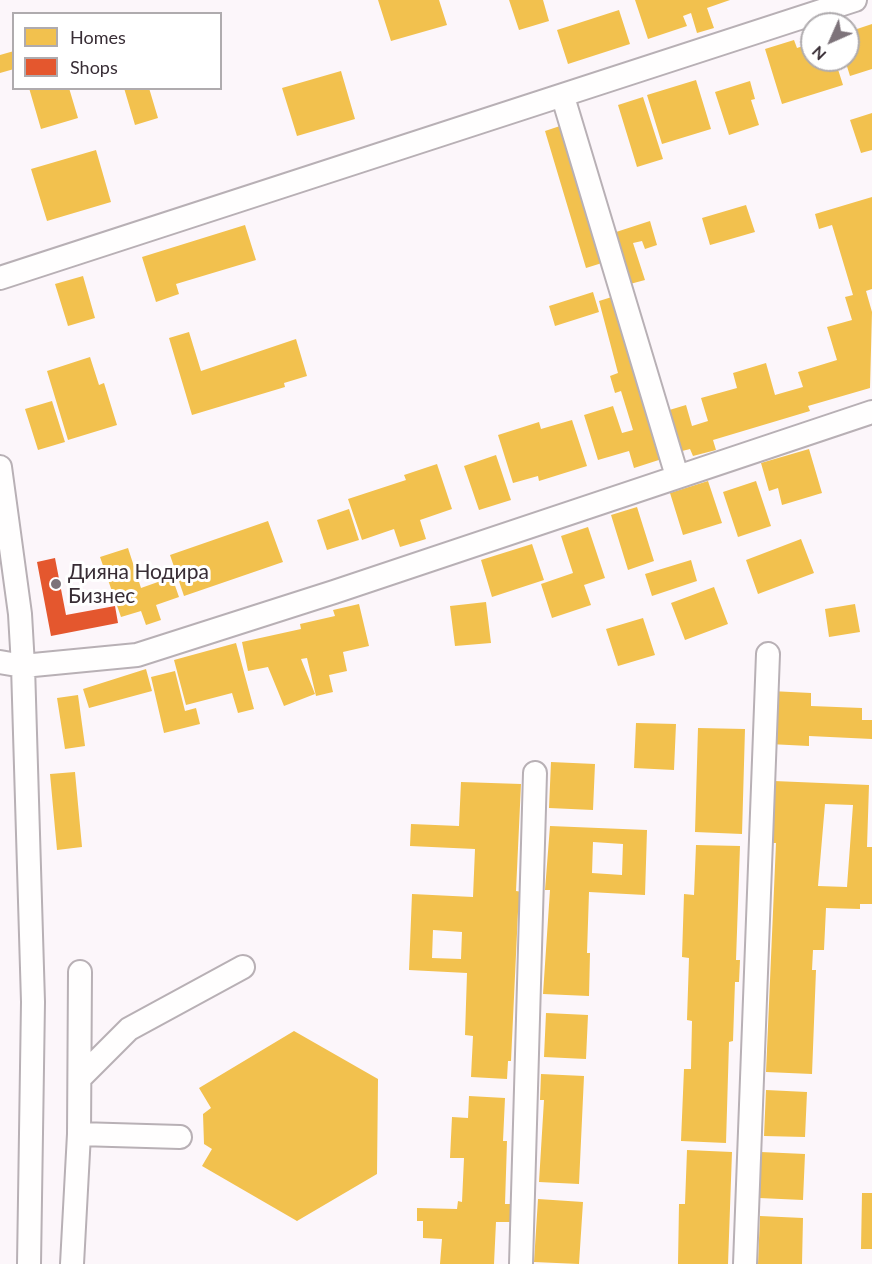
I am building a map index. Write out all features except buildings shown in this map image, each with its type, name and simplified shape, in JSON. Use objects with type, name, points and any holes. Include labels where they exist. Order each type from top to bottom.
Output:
[{"type":"street","points":[[0,278],[563,97],[855,0]]},
{"type":"street","points":[[563,97],[676,476]]},
{"type":"street","points":[[0,662],[23,666],[137,655],[334,592],[872,412]]},
{"type":"street","points":[[0,467],[20,614],[23,666],[33,1002],[29,1264]]},
{"type":"street","points":[[0,595],[20,614]]},
{"type":"street","points":[[745,1264],[768,654]]},
{"type":"street","points":[[521,1264],[536,773]]},
{"type":"street","points":[[80,1078],[129,1029],[243,967]]},
{"type":"street","points":[[72,1264],[79,1134],[80,972]]},
{"type":"street","points":[[79,1134],[180,1137]]},
{"type":"place","name":"Дияна Нодира Бизнес","points":[[56,584]]}]
